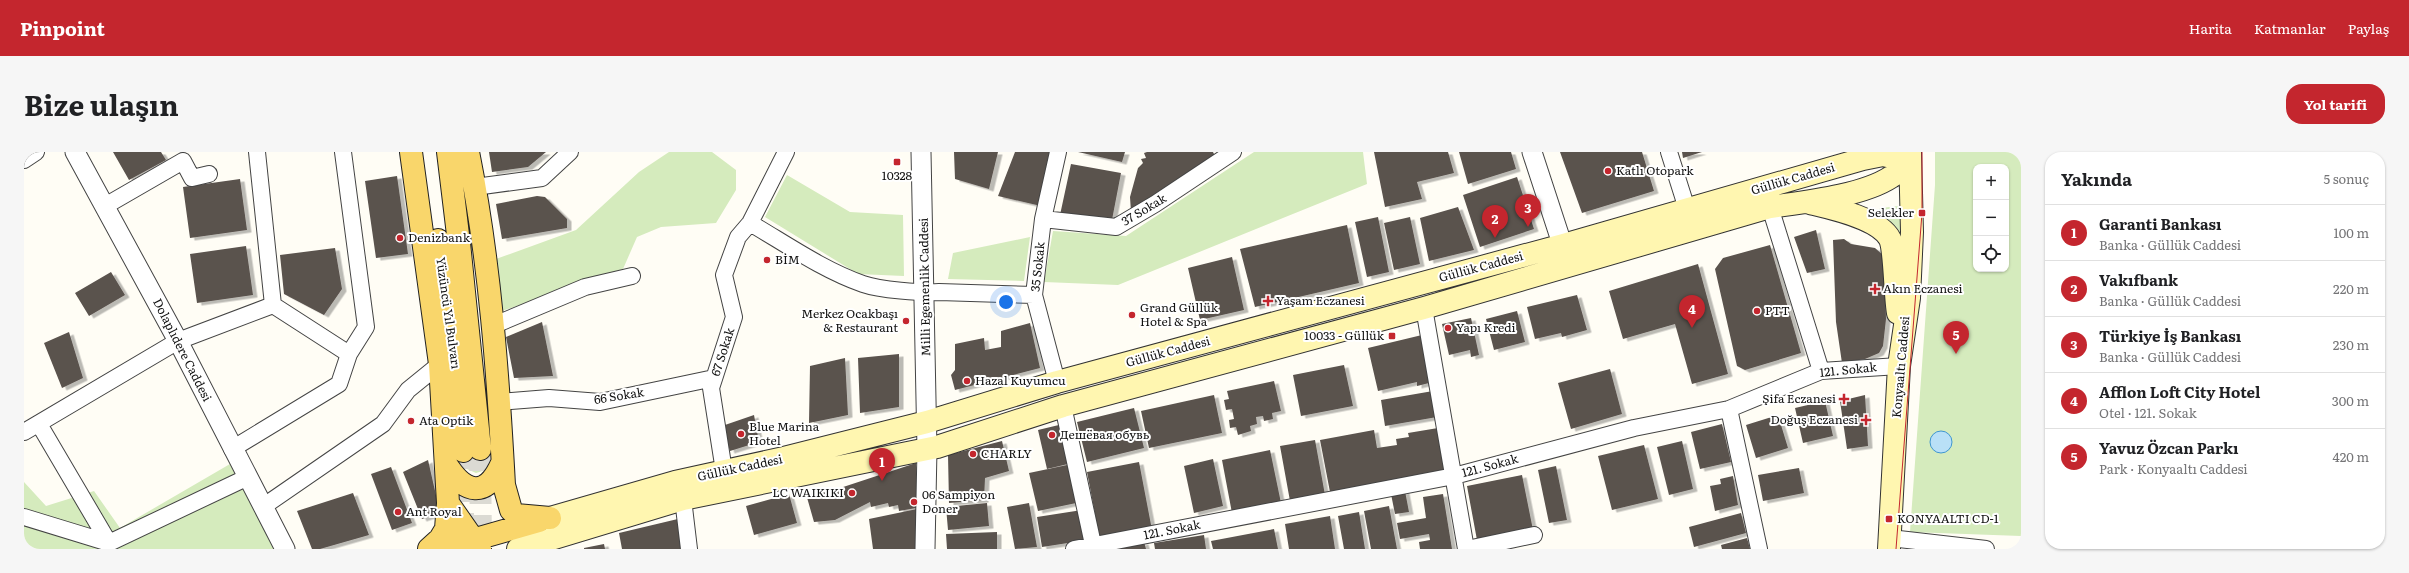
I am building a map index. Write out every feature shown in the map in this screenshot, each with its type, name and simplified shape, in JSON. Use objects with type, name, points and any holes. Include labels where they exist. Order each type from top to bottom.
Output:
[{"type":"main road","points":[[411,152],[440,364],[448,503],[446,529],[440,539],[429,549]]},
{"type":"main road","name":"Yüzüncü Yıl Bulvarı","points":[[425,152],[471,450],[459,243],[448,152]]},
{"type":"main road","points":[[468,152],[475,187],[492,326],[499,402],[504,485],[511,510],[516,515],[550,518]]},
{"type":"main road","name":"Güllük Caddesi","points":[[449,549],[501,541],[550,518],[675,482],[784,458],[927,422],[1057,382],[1563,245],[1863,159],[1883,155],[1910,157]]},
{"type":"main road","name":"Güllük Caddesi","points":[[518,549],[682,499],[927,449],[1063,406],[1424,308],[1770,208],[1872,187],[1891,177],[1910,157]]},
{"type":"main road","name":"Konyaaltı Caddesi","points":[[1890,543],[1899,366],[1909,298],[1912,232],[1910,157]]},
{"type":"main road","points":[[1805,202],[1836,209],[1878,226],[1890,240],[1895,298],[1902,338]]},
{"type":"main road","points":[[446,464],[460,484],[476,488],[485,486],[491,482],[502,463]]},
{"type":"main road","points":[[501,541],[500,511],[504,485]]},
{"type":"main road","points":[[448,503],[478,545]]},
{"type":"street","points":[[24,160],[36,152]]},
{"type":"street","name":"Dolaplıdere Caddesi","points":[[75,152],[178,341],[232,449],[264,506],[285,549]]},
{"type":"street","points":[[257,152],[273,305]]},
{"type":"street","points":[[232,449],[338,384],[349,354],[366,327],[343,152]]},
{"type":"street","points":[[475,187],[542,178],[570,152]]},
{"type":"street","name":"67 Sokak","points":[[724,471],[711,388],[734,317],[724,276],[738,237],[750,223],[786,152]]},
{"type":"street","name":"Milli Egemenlik Caddesi","points":[[921,152],[927,422],[925,549]]},
{"type":"street","name":"35 Sokak","points":[[1057,382],[1034,295],[1043,219],[1058,152]]},
{"type":"street","name":"37 Sokak","points":[[1043,219],[1116,227],[1155,204],[1233,152]]},
{"type":"street","points":[[1532,152],[1569,266]]},
{"type":"street","points":[[1669,152],[1687,209]]},
{"type":"street","points":[[105,206],[183,161],[192,178],[210,174]]},
{"type":"street","points":[[1770,208],[1821,371]]},
{"type":"street","points":[[750,223],[826,266],[864,284],[925,293],[939,292],[1034,295]]},
{"type":"street","points":[[492,326],[584,287],[632,276]]},
{"type":"street","points":[[24,432],[178,341],[273,305]]},
{"type":"street","points":[[273,305],[349,354]]},
{"type":"street","points":[[1424,308],[1467,549],[1534,535]]},
{"type":"street","points":[[264,506],[383,424],[408,390],[440,364]]},
{"type":"street","name":"121. Sokak","points":[[1074,549],[1093,547],[1454,476],[1634,428],[1729,409],[1821,371],[1899,366]]},
{"type":"street","name":"66 Sokak","points":[[499,402],[549,398],[600,402],[714,378]]},
{"type":"street","points":[[1063,406],[1093,547]]},
{"type":"street","points":[[1729,409],[1759,549]]},
{"type":"street","points":[[39,424],[109,543]]},
{"type":"street","points":[[24,516],[109,543],[248,477]]},
{"type":"street","points":[[682,499],[689,549]]},
{"type":"street","points":[[1890,543],[1986,549]]},
{"type":"green space","points":[[669,152],[712,152],[736,170],[736,190],[716,223],[661,227],[637,237],[623,269],[499,312],[496,259],[576,230],[639,172]]},
{"type":"green space","points":[[1254,152],[1363,152],[1367,184],[1118,285],[1044,282],[1053,231],[1126,236]]},
{"type":"green space","points":[[1935,152],[2021,152],[2021,536],[1910,532],[1935,185]]},
{"type":"green space","points":[[787,175],[850,212],[903,215],[904,276],[858,274],[765,217]]},
{"type":"green space","points":[[1898,206],[1903,216],[1903,257],[1863,216],[1881,208]]},
{"type":"green space","points":[[1030,237],[1024,281],[948,279],[953,253]]},
{"type":"green space","points":[[493,453],[494,459],[486,470],[476,473],[460,466],[457,455]]},
{"type":"green space","points":[[230,464],[274,549],[24,549],[24,482],[46,506],[94,491],[120,528]]},
{"type":"water","points":[[1941,431],[1949,434],[1952,442],[1949,450],[1941,453],[1933,450],[1930,442],[1933,434]]},
{"type":"building","points":[[113,152],[161,152],[166,160],[129,180]]},
{"type":"building","points":[[489,152],[546,152],[528,167],[492,172]]},
{"type":"building","points":[[954,152],[998,152],[989,189],[955,179]]},
{"type":"building","points":[[1015,152],[1054,152],[1041,206],[998,196]]},
{"type":"building","points":[[1078,152],[1125,152],[1122,162]]},
{"type":"building","points":[[1213,152],[1216,158],[1131,212],[1130,197],[1138,168],[1143,163],[1141,159],[1146,158],[1144,153]]},
{"type":"building","points":[[1374,152],[1448,152],[1454,173],[1417,182],[1422,199],[1385,207]]},
{"type":"building","points":[[1459,152],[1511,152],[1516,169],[1468,184]]},
{"type":"building","name":"Katlı Otopark","points":[[1560,152],[1642,152],[1654,191],[1582,213]]},
{"type":"building","points":[[1682,152],[1702,152],[1683,158]]},
{"type":"building","points":[[1071,164],[1121,173],[1111,225],[1060,215]]},
{"type":"building","points":[[397,176],[408,254],[376,258],[365,181]]},
{"type":"building","points":[[1517,177],[1534,229],[1480,247],[1463,195]]},
{"type":"building","points":[[240,179],[247,230],[190,238],[183,187]]},
{"type":"building","points":[[537,196],[545,197],[567,219],[567,228],[502,239],[496,204]]},
{"type":"building","points":[[1458,207],[1474,250],[1429,261],[1420,218]]},
{"type":"building","points":[[1378,217],[1389,272],[1367,277],[1355,222]]},
{"type":"building","points":[[1410,217],[1420,264],[1394,270],[1384,223]]},
{"type":"building","points":[[1347,225],[1359,283],[1255,307],[1240,249]]},
{"type":"building","points":[[1816,230],[1825,269],[1807,273],[1794,237]]},
{"type":"building","points":[[1844,239],[1851,244],[1875,248],[1884,256],[1886,319],[1883,346],[1879,353],[1865,359],[1842,363],[1836,322],[1833,240]]},
{"type":"building","name":"PTT","points":[[1770,245],[1801,353],[1745,370],[1737,366],[1715,269],[1723,258]]},
{"type":"building","points":[[246,246],[253,295],[197,303],[190,254]]},
{"type":"building","points":[[335,248],[342,289],[324,315],[284,294],[280,255]]},
{"type":"building","points":[[1232,257],[1244,310],[1200,320],[1188,268]]},
{"type":"building","points":[[1698,264],[1728,374],[1692,384],[1675,324],[1623,339],[1609,291]]},
{"type":"building","points":[[111,272],[125,295],[89,316],[75,293]]},
{"type":"building","points":[[1577,295],[1587,330],[1562,337],[1561,333],[1535,339],[1527,307]]},
{"type":"building","points":[[1517,311],[1525,342],[1494,350],[1486,319]]},
{"type":"building","points":[[1471,318],[1479,355],[1471,357],[1470,350],[1449,355],[1442,324]]},
{"type":"building","points":[[542,322],[553,376],[514,378],[506,337]]},
{"type":"building","points":[[1030,323],[1040,368],[955,390],[951,375],[955,370],[955,344],[984,338],[985,350],[1001,347],[1001,331]]},
{"type":"building","points":[[69,332],[83,378],[62,388],[44,343]]},
{"type":"building","points":[[1422,335],[1433,382],[1417,386],[1417,382],[1378,391],[1368,348]]},
{"type":"building","points":[[899,354],[899,407],[860,413],[858,358]]},
{"type":"building","points":[[845,358],[848,415],[809,423],[810,366]]},
{"type":"building","points":[[1344,365],[1353,406],[1301,416],[1293,375]]},
{"type":"building","points":[[1610,369],[1622,414],[1571,429],[1558,383]]},
{"type":"building","points":[[1274,381],[1281,411],[1272,413],[1273,419],[1264,421],[1263,416],[1256,417],[1257,424],[1250,426],[1251,431],[1238,435],[1236,427],[1230,428],[1229,420],[1234,419],[1232,409],[1226,410],[1224,400],[1229,399],[1227,391]]},
{"type":"building","points":[[1433,391],[1437,417],[1385,426],[1381,400]]},
{"type":"building","points":[[1214,395],[1222,433],[1149,448],[1141,411]]},
{"type":"building","points":[[1865,395],[1868,446],[1847,449],[1840,401]]},
{"type":"building","points":[[1825,401],[1833,436],[1803,443],[1795,408]]},
{"type":"building","points":[[1134,408],[1144,448],[1087,462],[1077,422]]},
{"type":"building","name":"Blue Marina Hotel","points":[[754,415],[759,442],[730,451],[722,426]]},
{"type":"building","points":[[1778,415],[1788,448],[1756,458],[1746,425]]},
{"type":"building","points":[[1063,424],[1072,463],[1047,469],[1038,430]]},
{"type":"building","points":[[1722,424],[1731,462],[1700,469],[1691,432]]},
{"type":"building","points":[[1438,428],[1445,472],[1330,492],[1320,440],[1374,430],[1377,448],[1397,445],[1396,439],[1409,437],[1408,433]]},
{"type":"building","points":[[1315,440],[1325,495],[1290,501],[1280,446]]},
{"type":"building","points":[[1002,441],[1009,471],[985,478],[984,500],[949,503],[948,455]]},
{"type":"building","points":[[1682,441],[1693,489],[1669,495],[1657,447]]},
{"type":"building","points":[[1644,445],[1658,499],[1612,510],[1598,456]]},
{"type":"building","points":[[1270,450],[1281,503],[1232,513],[1222,460]]},
{"type":"building","points":[[1213,459],[1223,506],[1194,513],[1184,466]]},
{"type":"building","points":[[428,460],[440,513],[422,519],[403,472]]},
{"type":"building","points":[[1139,462],[1152,530],[1100,540],[1087,472]]},
{"type":"building","points":[[916,463],[916,508],[899,511],[898,505],[889,507],[888,503],[871,507],[870,502],[835,520],[814,522],[806,494],[828,492]]},
{"type":"building","points":[[1072,464],[1081,502],[1038,511],[1029,473]]},
{"type":"building","points":[[1556,466],[1567,520],[1549,523],[1538,470]]},
{"type":"building","points":[[391,467],[412,523],[392,530],[371,474]]},
{"type":"building","points":[[1799,468],[1804,493],[1763,501],[1758,475]]},
{"type":"building","points":[[1522,475],[1533,530],[1477,540],[1467,486]]},
{"type":"building","points":[[1733,476],[1738,505],[1715,511],[1710,486],[1721,484],[1720,479]]},
{"type":"building","points":[[1405,491],[1409,512],[1395,514],[1391,494]]},
{"type":"building","points":[[353,493],[369,535],[320,549],[312,549],[297,511]]},
{"type":"building","points":[[789,494],[797,523],[754,535],[746,506]]},
{"type":"building","points":[[1443,494],[1452,549],[1420,549],[1419,542],[1430,540],[1429,534],[1400,539],[1397,523],[1426,518],[1423,497]]},
{"type":"building","points":[[987,503],[989,526],[948,530],[946,507]]},
{"type":"building","points":[[1029,503],[1037,547],[1015,549],[1007,507]]},
{"type":"building","points":[[1389,506],[1397,549],[1371,549],[1364,511]]},
{"type":"building","points":[[917,509],[918,549],[873,549],[869,519]]},
{"type":"building","points":[[1082,510],[1087,540],[1042,547],[1037,517]]},
{"type":"building","points":[[1359,512],[1365,549],[1344,549],[1338,516]]},
{"type":"building","points":[[1741,513],[1746,533],[1694,547],[1689,527]]},
{"type":"building","points":[[1330,516],[1335,549],[1289,549],[1285,524]]},
{"type":"building","points":[[682,518],[685,549],[622,549],[619,533]]},
{"type":"building","points":[[1274,529],[1278,549],[1213,549],[1211,541]]},
{"type":"building","points":[[997,532],[997,549],[947,549],[946,534]]},
{"type":"building","points":[[1204,535],[1206,549],[1155,549],[1154,543]]},
{"type":"building","points":[[1747,538],[1750,549],[1722,549],[1721,545]]},
{"type":"building","points":[[1144,542],[1146,549],[1112,549]]},
{"type":"building","points":[[604,544],[605,549],[584,549],[584,548]]},
{"type":"tunnel","points":[[480,449],[481,549]]},
{"type":"tunnel","points":[[463,451],[463,535]]},
{"type":"tram line","points":[[1896,549],[1922,213],[1922,152]]},
{"type":"place","name":"10328","points":[[897,162]]},
{"type":"place","name":"Katlı Otopark","points":[[1608,171]]},
{"type":"place","name":"Selekler","points":[[1922,213]]},
{"type":"place","name":"Türkiye İş Bankası","points":[[1528,227]]},
{"type":"place","name":"Denizbank","points":[[400,238]]},
{"type":"place","name":"Vakıfbank","points":[[1495,238]]},
{"type":"place","name":"BİM","points":[[767,260]]},
{"type":"place","name":"Akın Eczanesi","points":[[1875,289]]},
{"type":"place","name":"Yaşam Eczanesi","points":[[1268,301]]},
{"type":"place","name":"PTT","points":[[1757,311]]},
{"type":"place","name":"Grand Güllük Hotel & Spa","points":[[1132,315]]},
{"type":"place","name":"Merkez Ocakbaşı & Restaurant","points":[[906,321]]},
{"type":"place","name":"Yapı Kredi","points":[[1448,328]]},
{"type":"place","name":"Afflon Loft City Hotel","points":[[1692,328]]},
{"type":"place","name":"10033 - Güllük","points":[[1392,336]]},
{"type":"place","name":"Yavuz Özcan Parkı","points":[[1956,354]]},
{"type":"place","name":"Hazal Kuyumcu","points":[[967,381]]},
{"type":"place","name":"Şifa Eczanesi","points":[[1844,399]]},
{"type":"place","name":"Doğuş Eczanesi","points":[[1866,420]]},
{"type":"place","name":"Ata Optik","points":[[411,421]]},
{"type":"place","name":"Blue Marina Hotel","points":[[741,434]]},
{"type":"place","name":"Дешёвая обувь","points":[[1052,435]]},
{"type":"place","name":"CHARLY","points":[[973,454]]},
{"type":"place","name":"Garanti Bankası","points":[[882,481]]},
{"type":"place","name":"LC WAIKIKI","points":[[852,493]]},
{"type":"place","name":"06 Sampiyon Doner","points":[[914,502]]},
{"type":"place","name":"Ant Royal","points":[[398,512]]},
{"type":"place","name":"KONYAALTI CD-1","points":[[1889,519]]}]
